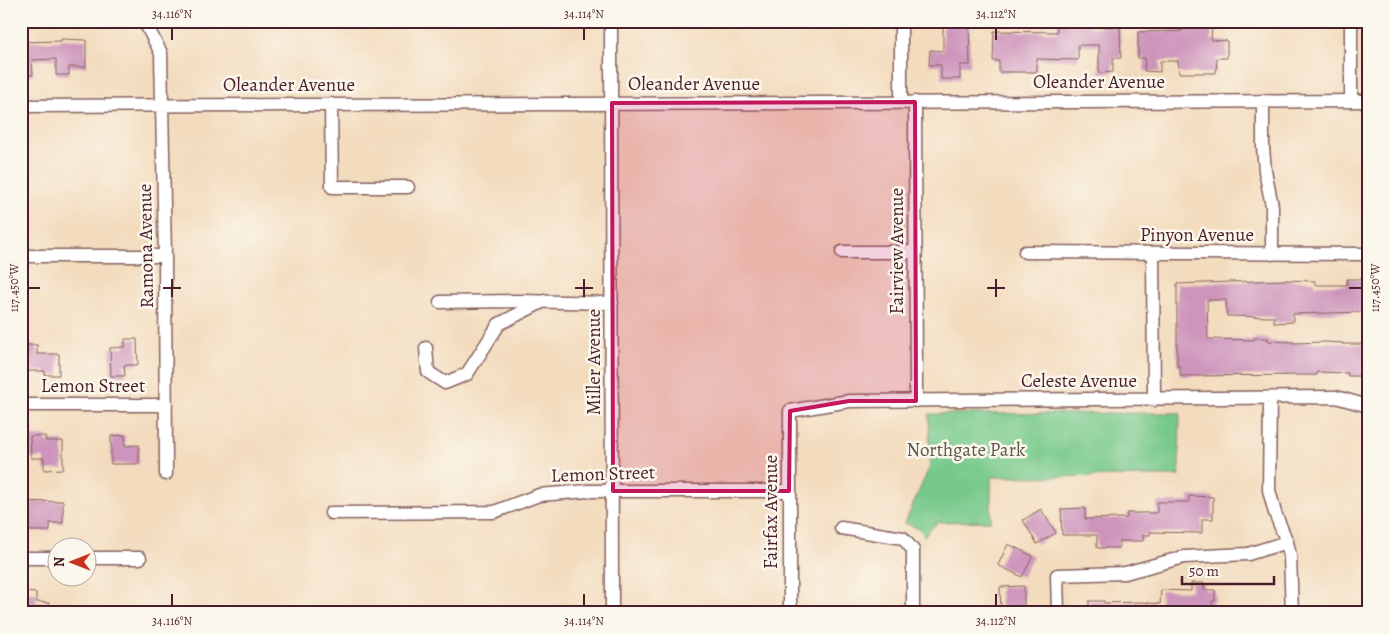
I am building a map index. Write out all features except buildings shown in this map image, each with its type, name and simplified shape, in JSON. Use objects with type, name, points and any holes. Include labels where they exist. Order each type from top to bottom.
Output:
[{"type":"street","name":"Ramona Avenue","points":[[144,21],[161,53],[165,256],[166,474]]},
{"type":"street","name":"Miller Avenue","points":[[611,21],[612,613]]},
{"type":"street","points":[[901,21],[901,102]]},
{"type":"street","points":[[1351,21],[1351,102]]},
{"type":"street","points":[[1263,101],[1265,171],[1272,206],[1272,254]]},
{"type":"street","name":"Oleander Avenue","points":[[21,106],[1368,101]]},
{"type":"street","name":"Fairview Avenue","points":[[915,102],[916,401]]},
{"type":"street","points":[[331,104],[332,187],[408,187]]},
{"type":"street","points":[[842,252],[916,252]]},
{"type":"street","name":"Pinyon Avenue","points":[[1025,252],[1368,254]]},
{"type":"street","points":[[1153,253],[1154,400]]},
{"type":"street","points":[[21,256],[165,256]]},
{"type":"street","points":[[440,302],[544,301],[612,303]]},
{"type":"street","points":[[426,348],[428,372],[445,383],[456,380],[467,374],[499,324],[544,301]]},
{"type":"street","name":"Celeste Avenue","points":[[790,411],[849,402],[1336,397],[1368,406]]},
{"type":"street","points":[[1270,399],[1269,490],[1274,513],[1287,542],[1292,569],[1292,613]]},
{"type":"street","name":"Lemon Street","points":[[21,406],[166,405]]},
{"type":"street","name":"Fairfax Avenue","points":[[790,411],[790,613]]},
{"type":"street","name":"Lemon Street","points":[[331,513],[494,512],[539,495],[588,491],[789,491]]},
{"type":"street","points":[[841,528],[903,538],[913,550],[913,613]]},
{"type":"street","points":[[1058,613],[1057,575],[1125,573],[1184,557],[1248,554],[1287,542]]},
{"type":"street","points":[[21,558],[48,558]]},
{"type":"street","points":[[98,558],[140,558]]},
{"type":"highlighted area","points":[[915,102],[916,401],[849,401],[790,411],[789,491],[613,491],[612,103]]},
{"type":"green space","name":"Northgate Park","points":[[1180,413],[1179,476],[991,477],[991,521],[938,522],[924,536],[921,530],[905,523],[930,466],[929,414]]}]
